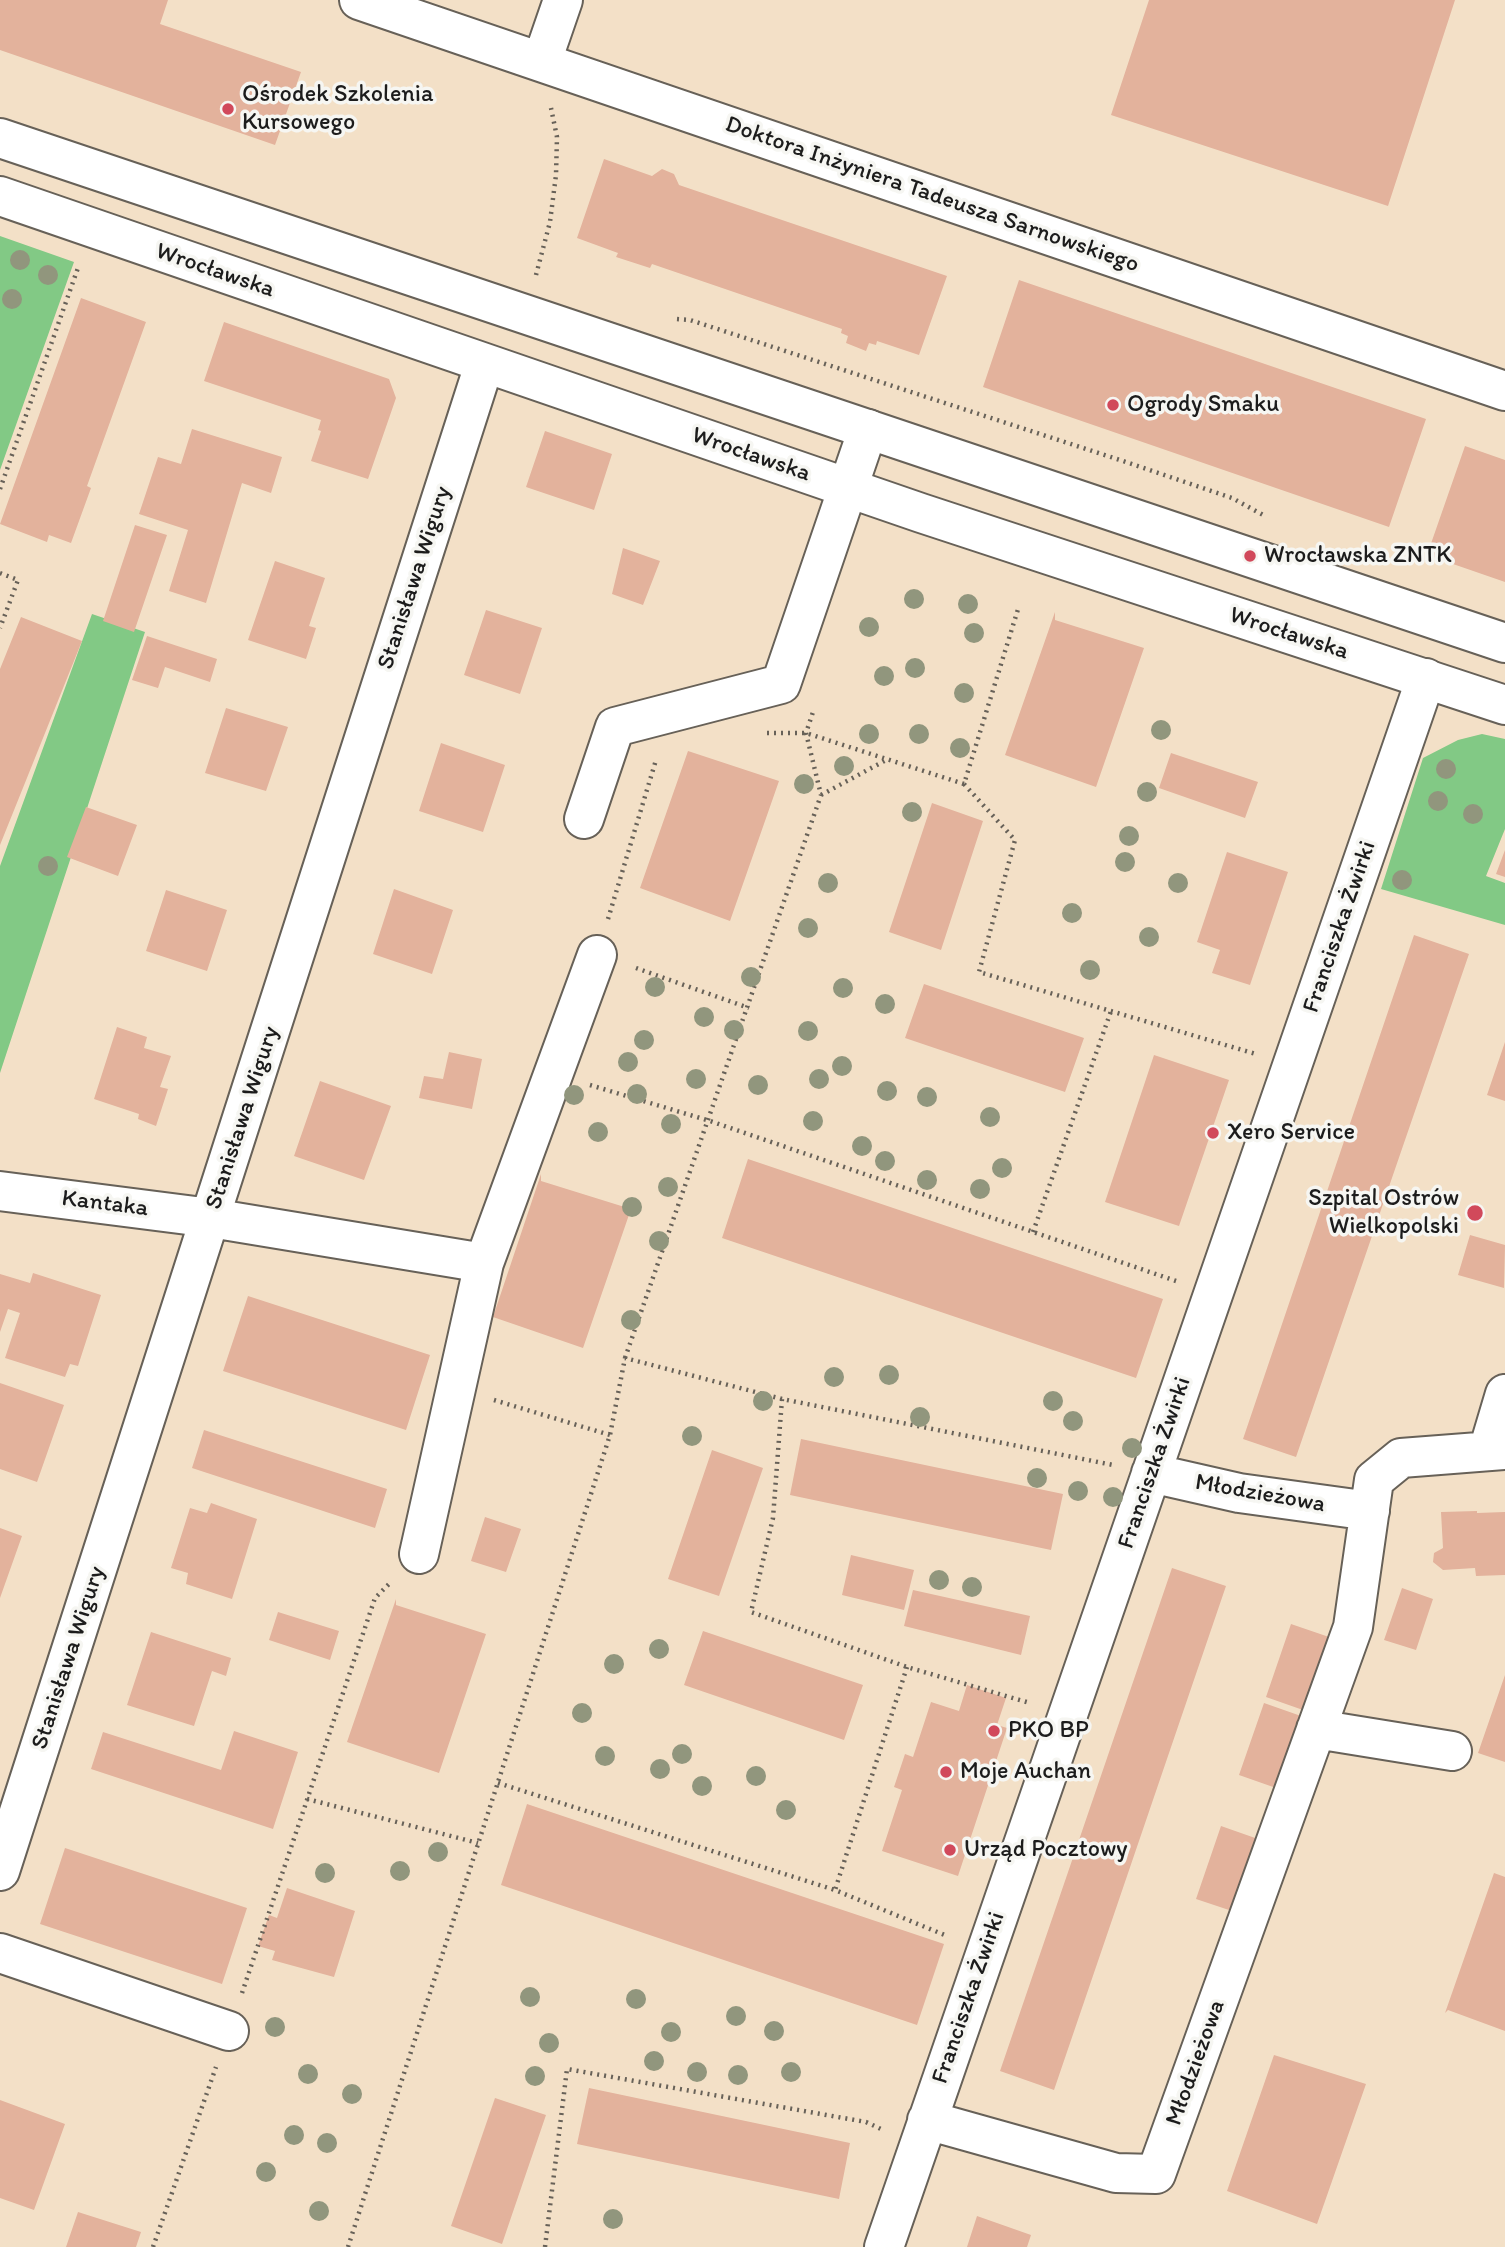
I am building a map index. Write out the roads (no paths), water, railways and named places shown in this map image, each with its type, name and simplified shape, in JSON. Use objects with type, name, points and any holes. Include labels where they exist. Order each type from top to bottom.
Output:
[{"type":"street","name":"Doktora Inżyniera Tadeusza Sarnowskiego","points":[[359,0],[1505,391]]},
{"type":"street","points":[[542,61],[563,0]]},
{"type":"street","points":[[0,138],[1505,643]]},
{"type":"street","name":"Wrocławska","points":[[0,196],[484,365],[1505,705]]},
{"type":"street","name":"Stanisława Wigury","points":[[0,1871],[484,365]]},
{"type":"street","points":[[584,820],[615,727],[781,684],[868,429]]},
{"type":"street","name":"Franciszka Żwirki","points":[[884,2247],[1426,678]]},
{"type":"street","points":[[419,1554],[484,1263],[597,954]]},
{"type":"street","name":"Kantaka","points":[[0,1191],[211,1218],[484,1263]]},
{"type":"street","points":[[1496,1450],[1505,1394]]},
{"type":"street","name":"Młodzieżowa","points":[[922,2135],[1116,2173],[1156,2174],[1353,1627],[1374,1480],[1401,1458],[1496,1450]]},
{"type":"street","name":"Młodzieżowa","points":[[1151,1473],[1239,1493],[1370,1511]]},
{"type":"street","points":[[1316,1729],[1452,1751]]},
{"type":"street","points":[[0,1953],[229,2031]]},
{"type":"place","name":"Ośrodek Szkolenia Kursowego","points":[[228,109]]},
{"type":"place","name":"Ogrody Smaku","points":[[1113,405]]},
{"type":"place","name":"Wrocławska ZNTK","points":[[1250,556]]},
{"type":"place","name":"Xero Service","points":[[1213,1133]]},
{"type":"place","name":"Szpital Ostrów Wielkopolski","points":[[1475,1213]]},
{"type":"place","name":"PKO BP","points":[[994,1731]]},
{"type":"place","name":"Moje Auchan","points":[[946,1772]]},
{"type":"place","name":"Urząd Pocztowy","points":[[950,1850]]}]
